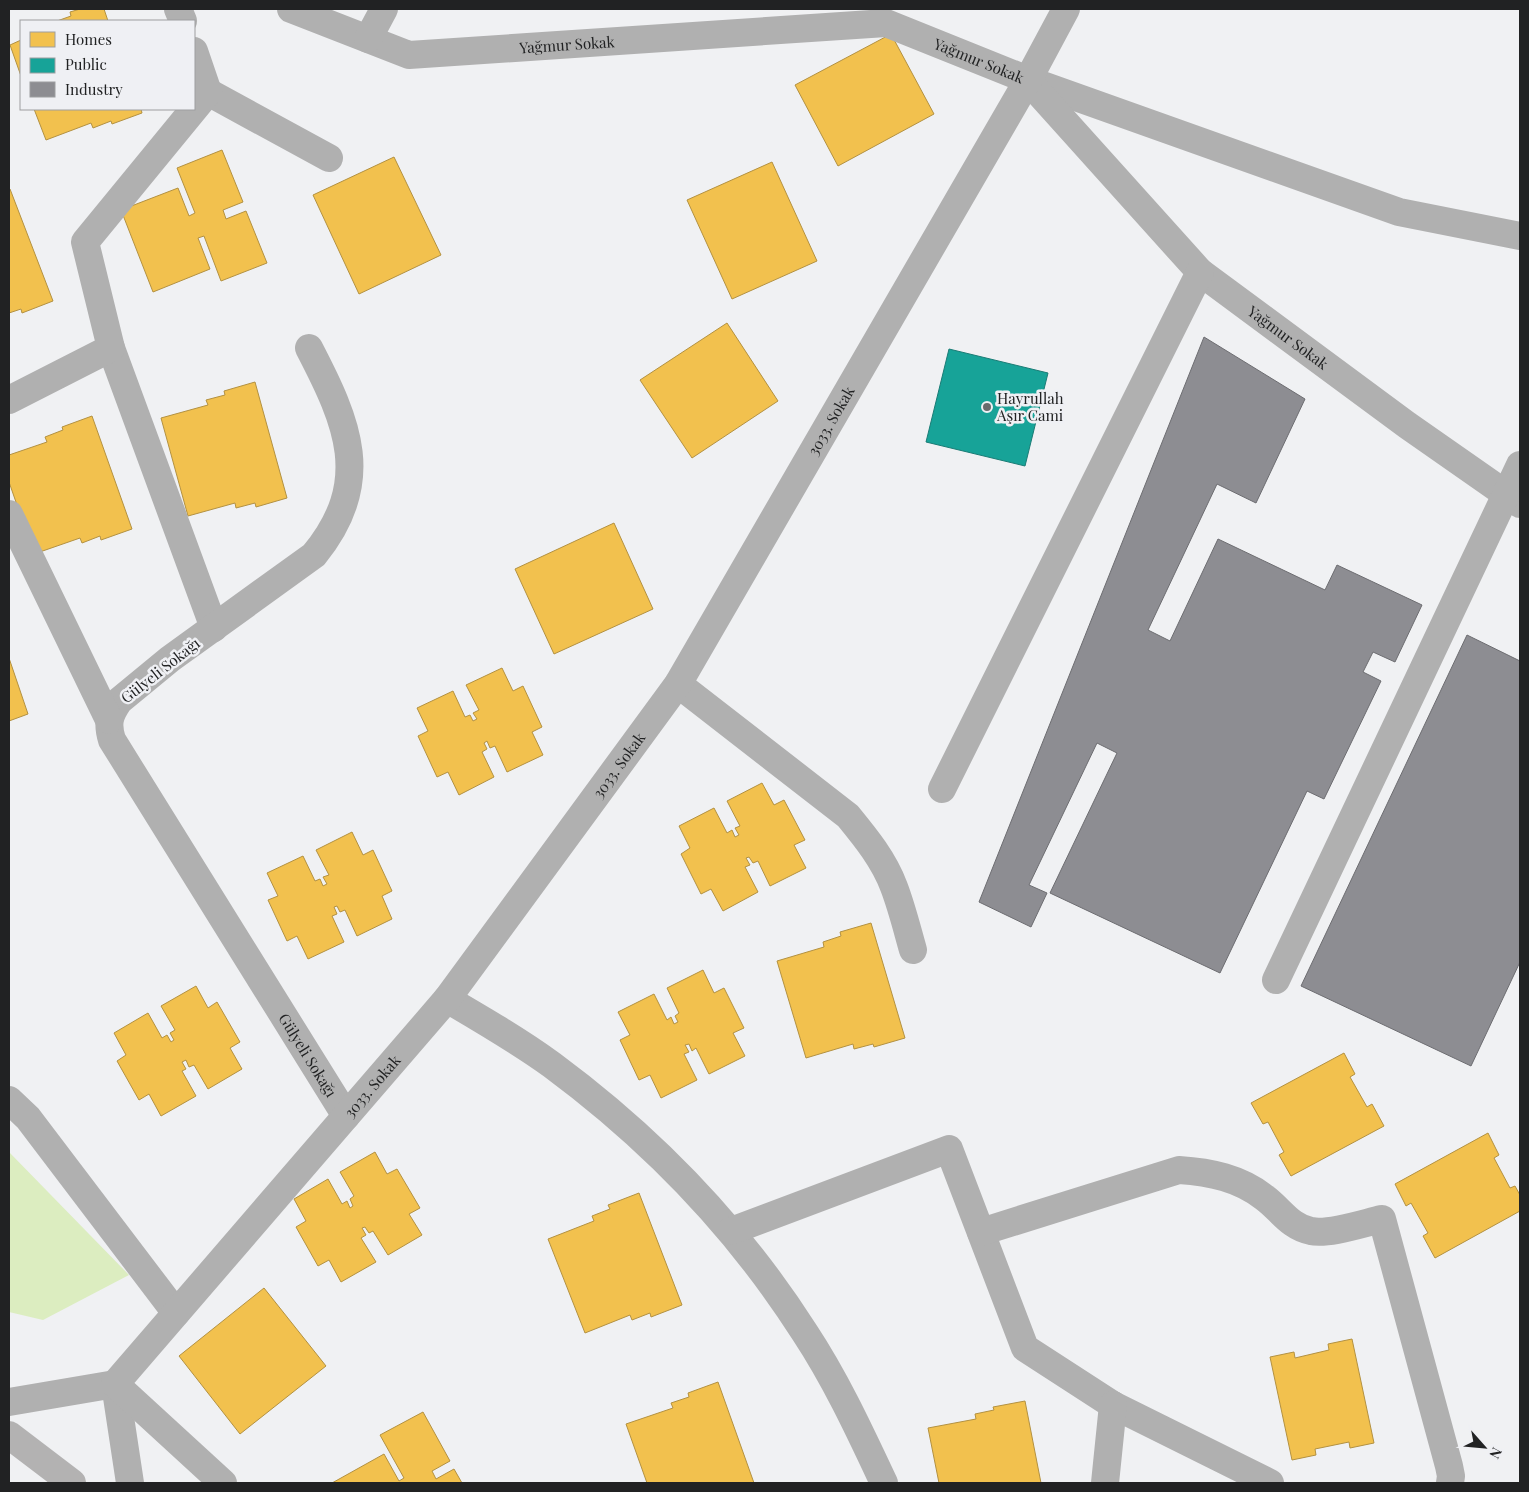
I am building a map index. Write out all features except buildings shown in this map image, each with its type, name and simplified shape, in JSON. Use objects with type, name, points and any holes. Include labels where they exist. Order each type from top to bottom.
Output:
[{"type":"main road","points":[[9,1435],[72,1483]]},
{"type":"street","name":"Yağmur Sokak","points":[[291,9],[409,55],[886,23],[1028,80],[1200,272],[1407,425],[1513,499]]},
{"type":"street","points":[[368,39],[384,9]]},
{"type":"street","name":"3033. Sokak","points":[[115,1384],[447,1000],[678,684],[1028,80],[1066,9]]},
{"type":"street","points":[[195,54],[208,92],[329,158]]},
{"type":"street","points":[[1028,80],[1399,212],[1520,236]]},
{"type":"street","points":[[195,108],[208,92]]},
{"type":"street","points":[[193,110],[85,242],[111,348],[214,628]]},
{"type":"street","points":[[942,789],[1200,272]]},
{"type":"street","points":[[9,400],[111,348]]},
{"type":"street","name":"Gülyeli Sokağı","points":[[310,348],[340,415],[347,438],[350,463],[348,487],[344,506],[336,524],[314,555],[170,659],[119,701],[112,710],[109,730],[112,740],[346,1116]]},
{"type":"street","points":[[1276,980],[1513,499],[1520,465]]},
{"type":"street","points":[[9,514],[18,555],[109,720]]},
{"type":"street","points":[[678,684],[848,816],[867,839],[894,886],[913,950]]},
{"type":"street","points":[[447,1000],[500,1030],[551,1064],[600,1102],[659,1154],[690,1185],[731,1231],[770,1281],[806,1334],[838,1388],[884,1483]]},
{"type":"street","points":[[9,1100],[28,1118],[176,1313]]},
{"type":"street","points":[[731,1231],[949,1149],[1025,1348],[1113,1405],[1270,1483]]},
{"type":"street","points":[[981,1232],[1179,1170],[1202,1171],[1225,1177],[1247,1186],[1264,1196],[1292,1224],[1307,1231],[1323,1232],[1382,1219],[1449,1466],[1450,1483]]},
{"type":"street","points":[[9,1402],[115,1384]]},
{"type":"street","points":[[115,1384],[130,1483]]},
{"type":"street","points":[[115,1384],[223,1483]]},
{"type":"street","points":[[1105,1483],[1113,1405]]},
{"type":"green space","points":[[9,1152],[129,1275],[43,1320],[9,1312]]},
{"type":"place","name":"Hayrullah Aşır Cami","points":[[987,407]]}]
